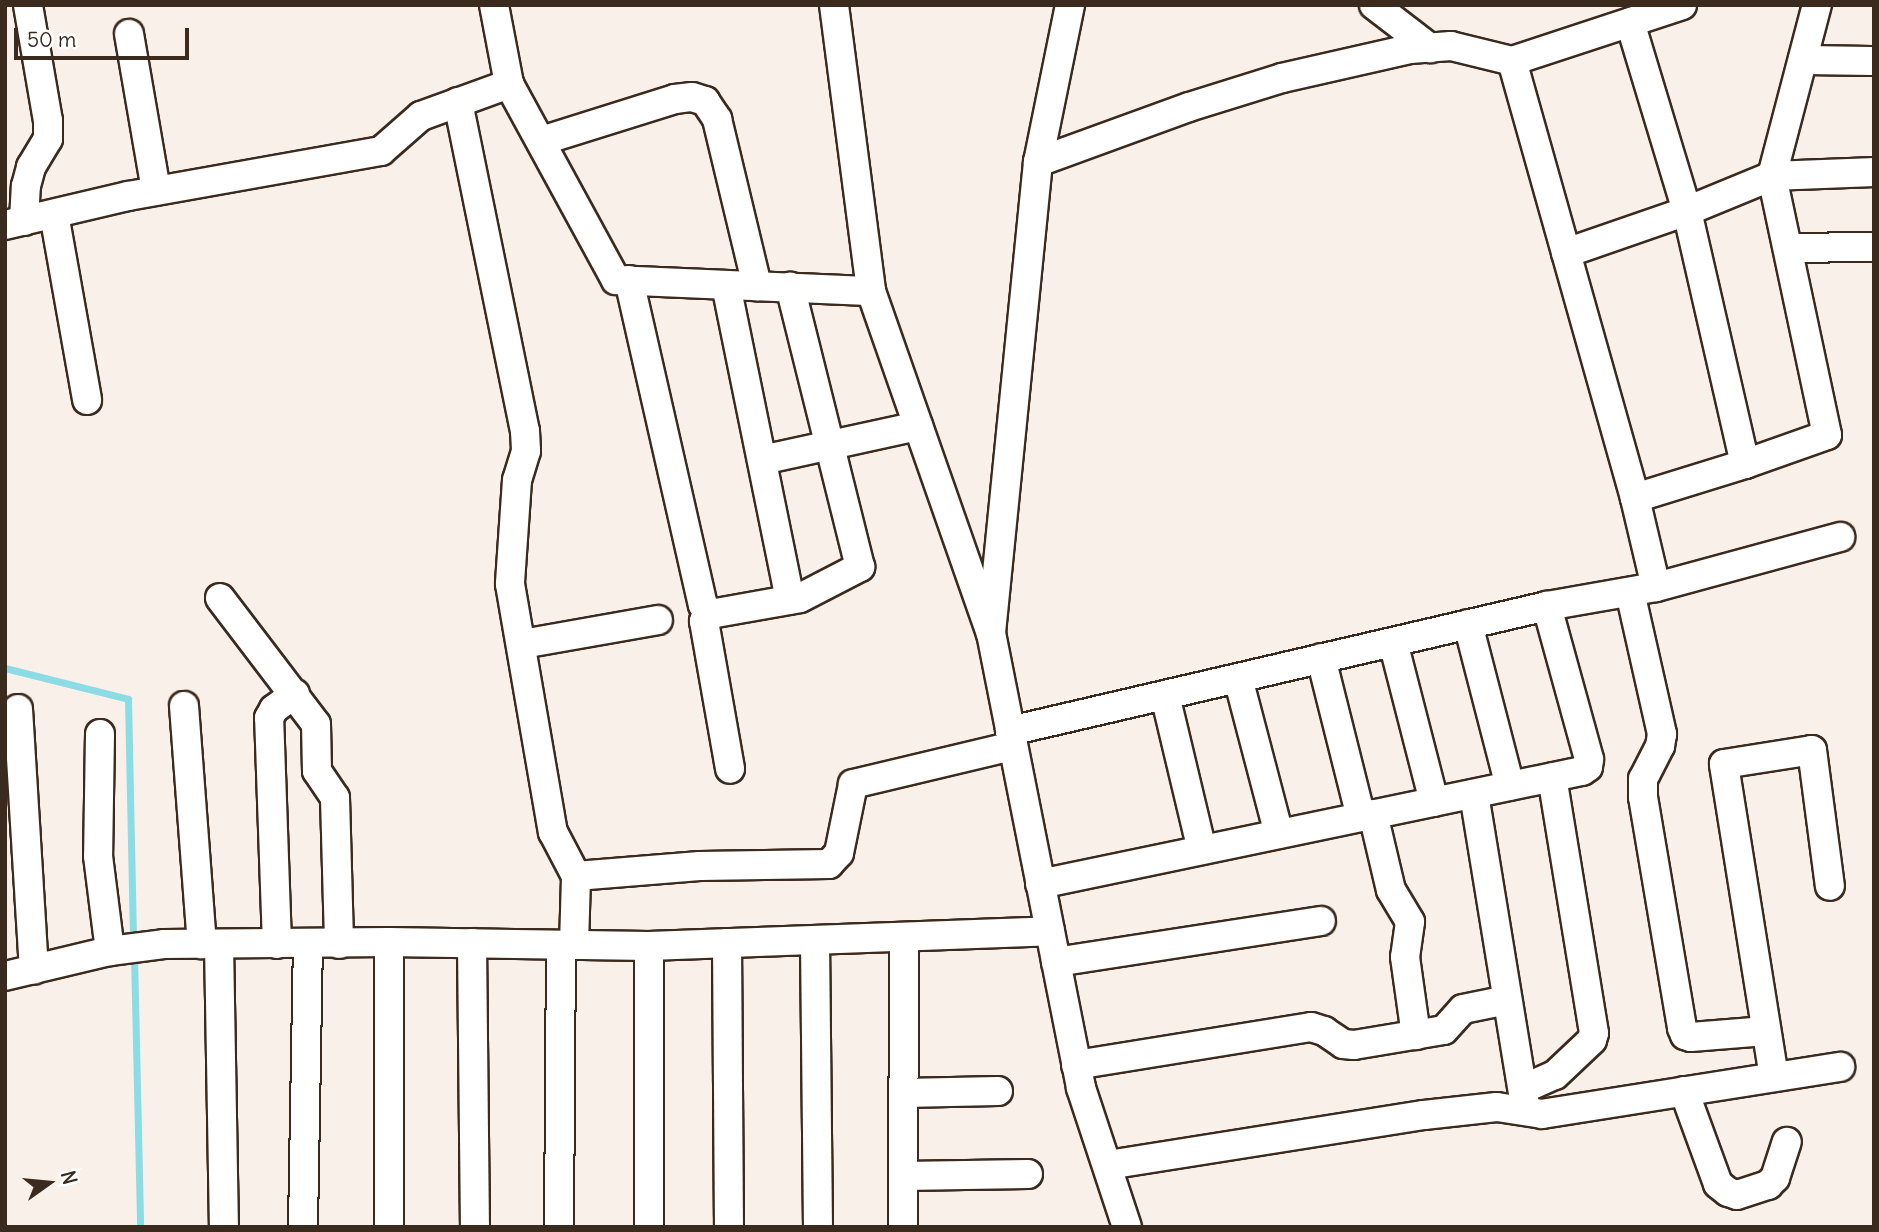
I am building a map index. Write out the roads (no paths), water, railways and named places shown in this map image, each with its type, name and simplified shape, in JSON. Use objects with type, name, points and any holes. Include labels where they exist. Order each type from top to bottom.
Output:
[{"type":"street","points":[[28,5],[48,121],[48,139],[31,167],[15,223],[156,191],[382,150],[421,116],[509,84]]},
{"type":"street","points":[[494,5],[509,84],[616,280],[871,291]]},
{"type":"street","points":[[834,5],[871,291],[991,633],[1081,1088],[1127,1227]]},
{"type":"street","points":[[991,633],[1038,162],[1070,5]]},
{"type":"street","points":[[1374,5],[1430,48]]},
{"type":"street","points":[[1038,162],[1189,107],[1282,78],[1410,50],[1451,46],[1512,61],[1682,5]]},
{"type":"street","points":[[1635,498],[1827,435],[1772,176],[1816,5]]},
{"type":"street","points":[[1630,22],[1687,211],[1745,464]]},
{"type":"street","points":[[130,34],[156,191]]},
{"type":"street","points":[[1802,60],[1874,61]]},
{"type":"street","points":[[1512,61],[1635,498],[1643,590],[1662,734],[1660,746],[1643,779],[1643,797],[1682,1028],[1685,1035],[1691,1037],[1766,1031]]},
{"type":"street","points":[[541,141],[675,99],[692,97],[705,101],[717,119],[757,286]]},
{"type":"street","points":[[458,102],[525,431],[526,451],[517,480],[509,572],[553,832],[576,876],[568,945],[559,1227]]},
{"type":"street","points":[[1566,253],[1687,211],[1772,176],[1874,172]]},
{"type":"street","points":[[54,214],[88,400]]},
{"type":"street","points":[[1788,248],[1874,247]]},
{"type":"street","points":[[629,280],[703,605],[708,612]]},
{"type":"street","points":[[726,285],[790,600]]},
{"type":"street","points":[[708,612],[807,595],[860,567],[790,288]]},
{"type":"street","points":[[762,460],[830,443],[918,426]]},
{"type":"street","points":[[576,876],[700,866],[829,864],[839,853],[853,785],[1165,695],[1547,606],[1643,590],[1840,537]]},
{"type":"street","points":[[220,598],[316,724],[317,771],[335,798],[339,944]]},
{"type":"street","points":[[1040,884],[1582,771],[1589,759],[1547,606]]},
{"type":"street","points":[[708,612],[704,621],[730,769]]},
{"type":"street","points":[[522,644],[658,620]]},
{"type":"street","points":[[1468,624],[1510,786]]},
{"type":"street","points":[[1393,642],[1434,802]]},
{"type":"street","points":[[1321,659],[1391,890],[1410,922],[1405,957],[1416,1035]]},
{"type":"street","points":[[1238,678],[1279,834]]},
{"type":"street","points":[[277,944],[270,718],[274,709],[295,694]]},
{"type":"street","points":[[1165,695],[1202,850]]},
{"type":"street","points":[[184,706],[210,944],[224,1227]]},
{"type":"street","points":[[18,709],[34,970]]},
{"type":"street","points":[[100,734],[98,856],[118,950]]},
{"type":"street","points":[[1774,1077],[1724,764],[1812,750],[1830,886]]},
{"type":"street","points":[[1108,1165],[1424,1115],[1497,1107],[1524,1100],[1555,1075],[1592,1040],[1594,1032],[1552,777]]},
{"type":"street","points":[[1474,794],[1524,1100],[1542,1114],[1840,1067]]},
{"type":"street","points":[[1056,962],[1321,921]]},
{"type":"street","points":[[5,976],[118,950],[164,944],[389,942],[649,946],[904,939],[1050,931]]},
{"type":"street","points":[[903,1227],[904,939]]},
{"type":"street","points":[[815,941],[818,1227]]},
{"type":"street","points":[[389,942],[389,1227]]},
{"type":"street","points":[[472,943],[475,1227]]},
{"type":"street","points":[[727,943],[729,1227]]},
{"type":"street","points":[[303,1227],[308,944]]},
{"type":"street","points":[[649,946],[649,1227]]},
{"type":"street","points":[[1076,1065],[1311,1027],[1349,1045],[1416,1035],[1444,1030],[1463,1009],[1507,1000]]},
{"type":"street","points":[[903,1093],[998,1091]]},
{"type":"street","points":[[1684,1091],[1718,1184],[1728,1192],[1737,1195],[1758,1191],[1768,1185],[1774,1178],[1787,1142]]},
{"type":"street","points":[[903,1176],[1028,1174]]},
{"type":"waterway","points":[[5,668],[128,699],[133,943]]},
{"type":"waterway","points":[[134,955],[140,1227]]}]
